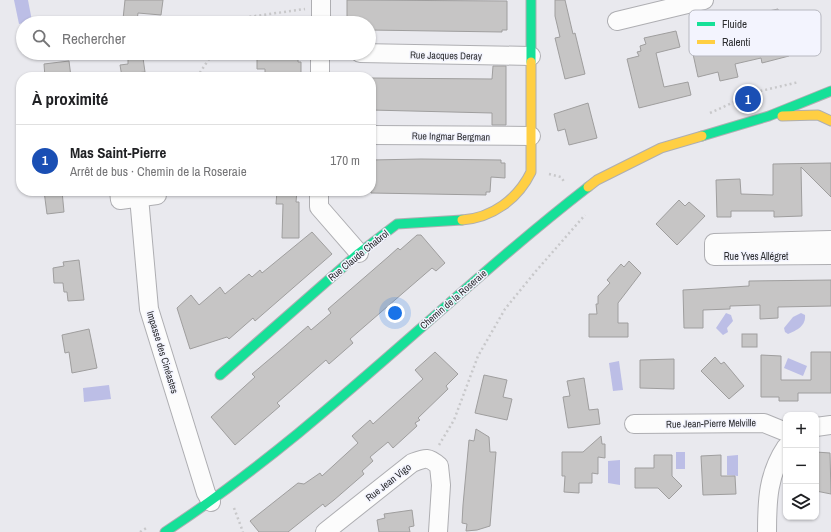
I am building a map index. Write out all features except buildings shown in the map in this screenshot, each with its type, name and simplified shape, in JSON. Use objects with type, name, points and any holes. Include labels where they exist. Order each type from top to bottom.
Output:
[{"type":"street","name":"Rue Claude Chabrol","points":[[220,375],[359,253],[397,224],[476,219],[492,213],[523,188],[531,172],[531,0]]},
{"type":"street","points":[[617,21],[704,0]]},
{"type":"street","name":"Rue Jacques Deray","points":[[376,53],[531,56]]},
{"type":"street","points":[[320,60],[320,72]]},
{"type":"street","name":"Chemin de la Roseraie","points":[[165,532],[211,502],[250,473],[342,397],[535,228],[597,180],[661,148],[769,116],[831,91]]},
{"type":"street","name":"Chemin de la Roseraie","points":[[769,116],[818,115],[831,121]]},
{"type":"street","name":"Rue Ingmar Bergman","points":[[376,135],[531,136]]},
{"type":"street","points":[[120,196],[120,200],[148,196]]},
{"type":"street","points":[[320,196],[319,207],[359,253]]},
{"type":"street","name":"Impasse des Cinéastes","points":[[139,197],[149,309],[206,493],[211,502]]},
{"type":"street","name":"Rue Yves Allégret","points":[[831,240],[714,243],[714,256],[831,255]]},
{"type":"street","name":"Rue Jean-Pierre Melville","points":[[634,424],[764,423],[783,431]]},
{"type":"street","points":[[819,427],[831,425]]},
{"type":"street","points":[[767,532],[767,497],[776,462],[785,448]]},
{"type":"street","name":"Rue Jean Vigo","points":[[325,532],[412,463],[425,458],[431,460]]},
{"type":"street","points":[[431,460],[439,466],[441,485],[438,532]]},
{"type":"path","points":[[269,16],[321,10]]},
{"type":"path","points":[[200,72],[208,60]]},
{"type":"path","points":[[531,172],[561,177],[574,197]]},
{"type":"path","points":[[431,460],[454,420],[478,356],[505,310],[536,271],[586,214]]},
{"type":"path","points":[[235,511],[243,532]]},
{"type":"water","points":[[14,0],[28,0],[31,16],[17,16]]},
{"type":"water","points":[[726,313],[731,315],[733,321],[727,328],[728,332],[723,335],[716,328]]},
{"type":"water","points":[[801,313],[805,315],[802,325],[798,329],[788,334],[785,332],[784,328],[793,317]]},
{"type":"water","points":[[788,358],[807,366],[803,376],[784,368]]},
{"type":"water","points":[[619,361],[623,390],[613,391],[609,363]]},
{"type":"water","points":[[109,385],[111,399],[84,402],[83,388]]},
{"type":"water","points":[[676,452],[685,452],[685,469],[676,469]]},
{"type":"water","points":[[738,455],[738,476],[727,475],[727,456]]},
{"type":"water","points":[[620,460],[620,485],[608,483],[608,461]]},
{"type":"traffic: fast","points":[[531,0],[531,62]]},
{"type":"traffic: fast","points":[[702,136],[769,116],[831,91]]},
{"type":"traffic: fast","points":[[165,532],[221,493],[275,452],[380,364],[483,274],[588,187]]},
{"type":"traffic: fast","points":[[220,375],[359,253],[397,224],[462,220]]},
{"type":"traffic: slow","points":[[462,220],[484,215],[503,205],[519,191],[531,172],[531,62]]},
{"type":"traffic: slow","points":[[782,116],[818,115],[831,121]]},
{"type":"traffic: slow","points":[[588,187],[597,180],[661,148],[702,136]]},
{"type":"place","name":"Mas Saint-Pierre","points":[[748,99]]}]
